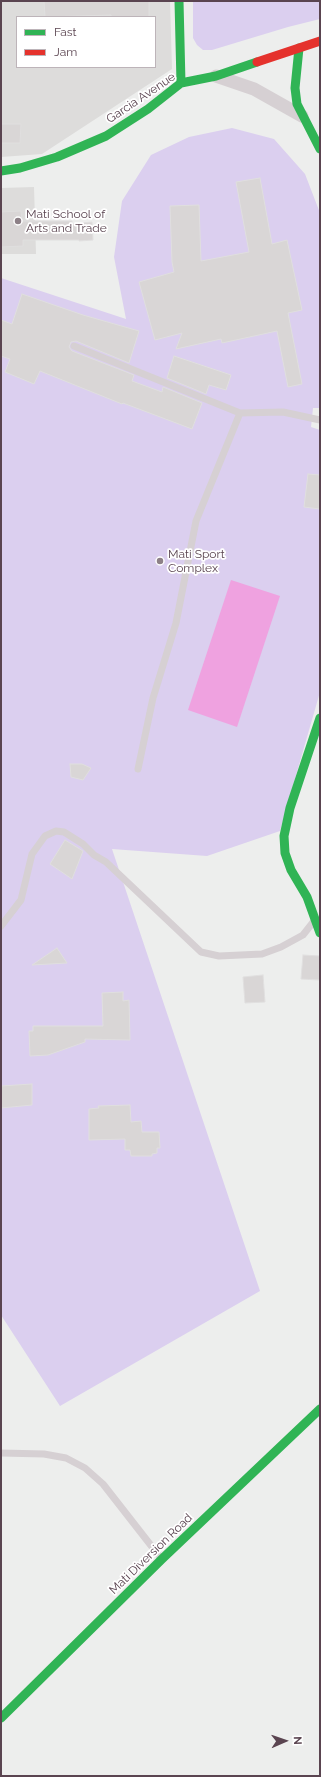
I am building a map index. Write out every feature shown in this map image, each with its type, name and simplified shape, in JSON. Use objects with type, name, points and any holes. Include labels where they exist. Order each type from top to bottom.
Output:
[{"type":"main road","points":[[179,1],[181,83]]},
{"type":"main road","name":"Garcia Avenue","points":[[1,171],[20,168],[57,157],[106,136],[148,109],[181,83],[216,76],[320,41]]},
{"type":"main road","points":[[299,48],[295,88],[297,104],[320,149]]},
{"type":"main road","points":[[320,718],[290,808],[284,836],[285,853],[291,870],[307,897],[314,920],[320,933]]},
{"type":"main road","name":"Mati Diversion Road","points":[[1,1718],[162,1558],[320,1409]]},
{"type":"street","points":[[216,76],[254,89],[302,116]]},
{"type":"lane","points":[[74,346],[240,413],[283,412],[320,420]]},
{"type":"lane","points":[[138,769],[153,698],[176,623],[196,521],[240,413]]},
{"type":"lane","points":[[1,926],[21,900],[32,854],[45,836],[56,831],[64,832],[83,844],[94,856],[106,862],[201,952],[219,956],[262,954],[281,947],[303,935],[314,920]]},
{"type":"lane","points":[[1,1453],[44,1454],[59,1456],[85,1468],[103,1484],[162,1558]]},
{"type":"shaded area","points":[[1,1],[170,1],[172,69],[42,154],[1,157]]},
{"type":"shaded area","points":[[193,1],[320,1],[320,19],[212,50],[203,50],[197,45],[193,38]]},
{"type":"shaded area","name":"Mati Sport Complex","points":[[232,128],[274,139],[305,174],[320,213],[320,408],[313,408],[311,427],[320,430],[320,692],[280,831],[207,856],[112,849],[260,1291],[60,1406],[1,1315],[1,278],[126,319],[114,257],[122,201],[151,155],[189,137]]},
{"type":"shaded area","name":"Mati School of Arts and Trade","points":[[34,187],[36,254],[1,254],[1,188]]},
{"type":"shaded area","points":[[231,580],[280,596],[237,727],[188,710]]},
{"type":"building","points":[[44,1],[149,1],[149,16],[45,16]]},
{"type":"building","points":[[1,124],[21,124],[20,143],[1,143]]},
{"type":"building","points":[[260,178],[272,244],[287,240],[302,310],[288,313],[302,384],[288,387],[277,331],[222,343],[221,339],[176,349],[182,333],[155,340],[139,282],[174,272],[172,262],[170,206],[199,205],[201,261],[249,252],[236,182]]},
{"type":"building","points":[[21,211],[22,221],[72,221],[72,224],[92,222],[93,240],[23,240],[23,246],[1,247],[1,212]]},
{"type":"building","points":[[22,294],[83,315],[139,331],[129,363],[76,341],[71,342],[69,347],[72,351],[134,375],[132,381],[162,392],[163,387],[202,403],[192,429],[123,403],[122,404],[40,371],[34,384],[5,372],[10,359],[1,356],[1,320],[12,324]]},
{"type":"building","points":[[174,356],[231,375],[226,390],[209,385],[206,394],[167,378]]},
{"type":"building","points":[[308,474],[320,475],[320,509],[304,507]]},
{"type":"building","points":[[70,764],[82,764],[91,768],[83,780],[71,777]]},
{"type":"building","points":[[65,840],[83,851],[72,879],[50,864]]},
{"type":"building","points":[[57,948],[67,963],[32,965]]},
{"type":"building","points":[[303,955],[320,956],[320,980],[301,979]]},
{"type":"building","points":[[263,975],[265,1002],[245,1003],[243,977]]},
{"type":"building","points":[[123,992],[123,1001],[129,1000],[130,1040],[85,1039],[85,1042],[48,1055],[30,1056],[29,1031],[33,1031],[33,1026],[103,1026],[102,993]]},
{"type":"building","points":[[32,1084],[32,1105],[1,1108],[1,1086]]},
{"type":"building","points":[[130,1105],[131,1122],[141,1121],[142,1132],[159,1132],[160,1148],[157,1148],[157,1153],[152,1154],[152,1156],[131,1156],[130,1150],[125,1150],[125,1139],[89,1140],[89,1109],[99,1108],[98,1106]]},
{"type":"traffic: fast","points":[[179,1],[181,83]]},
{"type":"traffic: fast","points":[[299,48],[295,88],[297,104],[320,149]]},
{"type":"traffic: fast","points":[[1,171],[20,168],[57,157],[106,136],[148,109],[181,83],[216,76],[257,62]]},
{"type":"traffic: fast","points":[[320,718],[290,808],[284,836],[285,853],[291,870],[307,897],[320,933]]},
{"type":"traffic: fast","points":[[1,1718],[162,1559],[320,1409]]},
{"type":"traffic: jam","points":[[257,62],[320,41]]},
{"type":"place","name":"Mati School of Arts and Trade","points":[[18,221]]},
{"type":"place","name":"Mati Sport Complex","points":[[160,561]]}]
